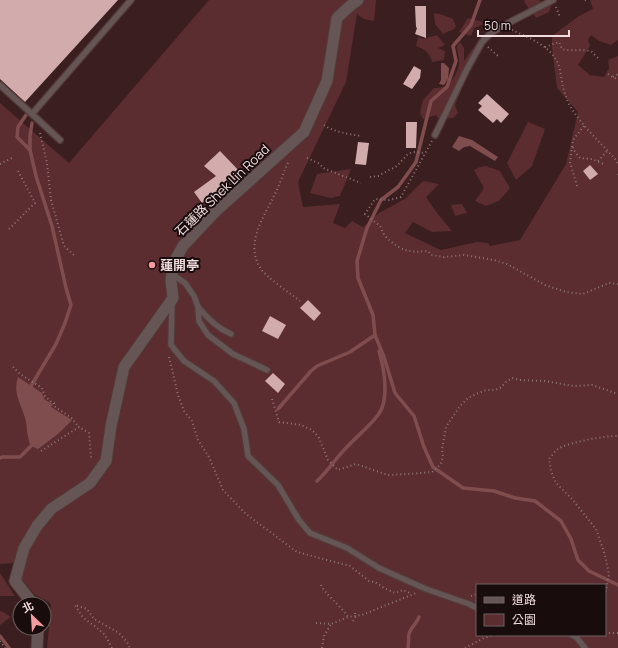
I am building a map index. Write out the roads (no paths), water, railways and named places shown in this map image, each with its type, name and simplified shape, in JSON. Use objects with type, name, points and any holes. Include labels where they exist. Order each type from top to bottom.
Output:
[{"type":"street","name":"石蓮路 Shek Lin Road","points":[[173,298],[173,264],[183,246],[215,212],[304,132],[327,81],[337,18],[351,4],[358,0]]},
{"type":"street","points":[[27,596],[15,581],[24,548],[37,526],[51,509],[90,483],[106,461],[111,426],[124,367],[173,298]]},
{"type":"street","points":[[36,648],[37,636]]},
{"type":"lane","points":[[34,116],[131,0]]},
{"type":"lane","points":[[435,135],[467,69],[482,42],[491,33],[554,1]]},
{"type":"lane","points":[[0,85],[60,140]]},
{"type":"lane","points":[[172,274],[185,283],[194,296],[198,307],[199,321],[208,335],[233,354],[267,370]]},
{"type":"lane","points":[[173,298],[171,345],[184,361],[214,381],[234,403],[244,429],[248,456],[278,485],[299,520],[310,533],[348,548],[379,568],[426,589],[476,608]]},
{"type":"lane","points":[[198,307],[221,330],[231,334]]},
{"type":"lane","points":[[574,636],[585,648]]},
{"type":"waterway","points":[[480,0],[471,25],[453,46],[456,61],[447,87],[431,101],[416,162],[398,187],[381,200],[367,228],[357,261],[358,278],[373,315],[375,335],[384,357],[395,393],[414,416],[424,447],[433,467],[463,488],[494,491],[515,498],[535,501],[561,521],[571,539],[578,560],[589,571],[618,585]]},
{"type":"waterway","points":[[26,115],[18,127],[17,137],[30,150],[36,176],[52,226],[71,305],[56,344],[31,386]]},
{"type":"waterway","points":[[30,150],[32,123]]},
{"type":"waterway","points":[[278,409],[317,366],[350,352],[375,335]]},
{"type":"waterway","points":[[317,481],[382,409],[385,384],[383,366],[379,351]]},
{"type":"waterway","points":[[0,458],[20,457],[31,446]]},
{"type":"waterway","points":[[408,648],[409,634],[419,617]]},
{"type":"waterway","points":[[0,636],[9,648]]},
{"type":"place","name":"蓮開亭","points":[[152,265]]}]
